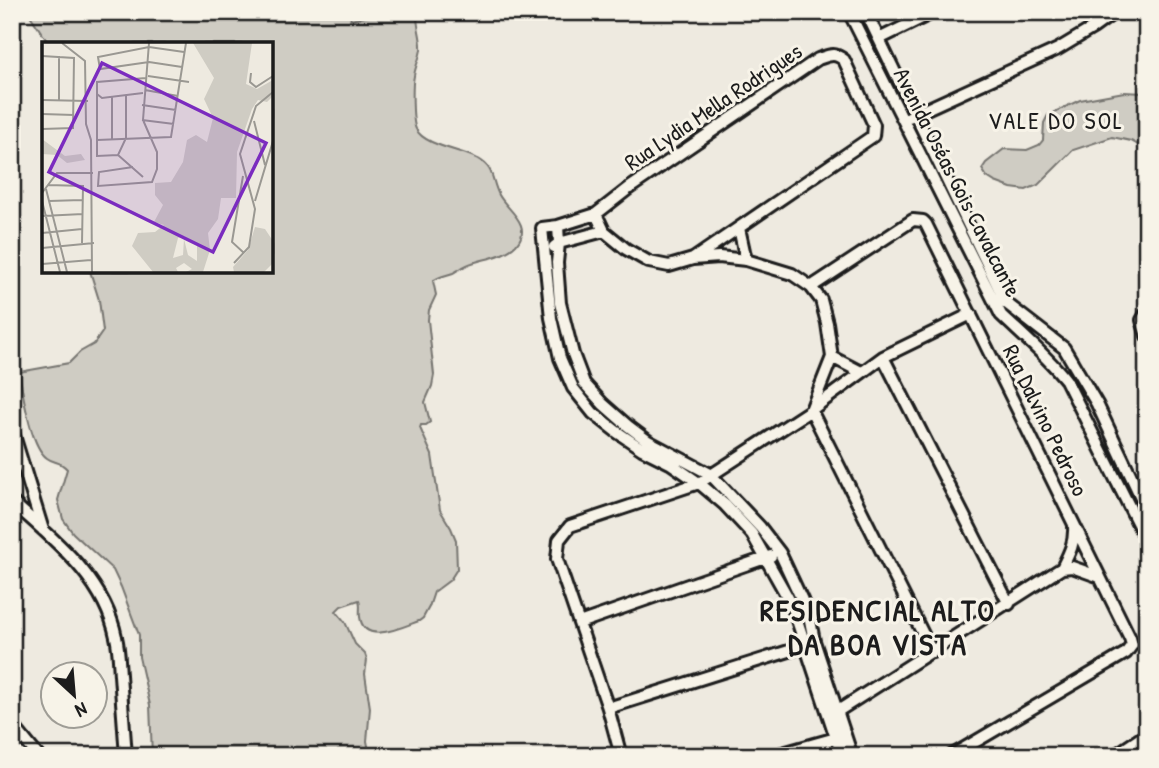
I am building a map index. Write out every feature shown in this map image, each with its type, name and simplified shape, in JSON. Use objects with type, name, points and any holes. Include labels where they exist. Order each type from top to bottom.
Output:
[{"type":"street","name":"Avenida Oséas Gois Cavalcante","points":[[849,12],[1001,314],[1050,360],[1066,380],[1147,542]]},
{"type":"street","name":"Avenida Oséas Gois Cavalcante","points":[[866,12],[1006,303],[1064,348],[1097,404],[1147,510]]},
{"type":"street","points":[[903,119],[1058,48],[1093,28],[1112,12]]},
{"type":"street","points":[[879,39],[926,14]]},
{"type":"street","name":"Rua Lydia Mella Rodrigues","points":[[544,255],[542,228],[596,214],[628,189],[818,59],[838,55],[845,60],[874,125],[873,136],[739,228]]},
{"type":"street","points":[[596,214],[604,231],[626,249],[649,262],[669,266],[693,259],[719,257],[746,260],[792,274],[811,287],[821,300],[832,357],[811,410],[932,652]]},
{"type":"street","name":"Rua Dalvino Pedroso","points":[[811,287],[913,220],[923,220],[1130,638],[1132,645],[1126,653],[951,756]]},
{"type":"street","points":[[558,226],[560,303],[573,354],[584,383],[603,404],[648,441],[710,474],[760,527],[780,553],[809,615],[809,644],[842,756]]},
{"type":"street","points":[[693,259],[739,228],[746,260]]},
{"type":"street","points":[[604,231],[559,243],[544,255],[551,318],[560,358],[573,388],[593,413],[642,449],[670,463],[699,483],[725,505],[752,534],[792,605],[838,711],[852,756]]},
{"type":"street","points":[[621,756],[608,708],[557,559],[559,540],[570,526],[699,483],[811,410],[883,357],[971,314]]},
{"type":"street","points":[[1145,316],[1144,330],[1147,336]]},
{"type":"street","points":[[832,357],[861,372]]},
{"type":"street","points":[[883,357],[1009,604]]},
{"type":"street","points":[[12,429],[43,530]]},
{"type":"street","points":[[12,502],[80,566],[109,614],[117,638],[126,756]]},
{"type":"street","points":[[1134,516],[1147,510]]},
{"type":"street","points":[[838,711],[1062,568],[1075,538],[1074,524]]},
{"type":"street","points":[[579,623],[780,553]]},
{"type":"street","points":[[1062,568],[1072,567],[1100,576]]},
{"type":"street","points":[[608,708],[809,644]]},
{"type":"street","points":[[12,724],[38,756]]},
{"type":"street","points":[[1114,756],[1147,734]]},
{"type":"street","points":[[772,756],[836,738]]},
{"type":"shaded area","points":[[28,12],[139,12],[164,15],[171,12],[352,12],[350,20],[390,12],[417,12],[421,45],[413,87],[416,129],[427,140],[471,156],[487,166],[499,195],[521,224],[521,238],[511,249],[433,281],[436,295],[428,320],[434,375],[425,402],[430,422],[420,428],[432,455],[440,510],[456,540],[457,569],[450,580],[434,592],[423,618],[403,627],[385,632],[369,631],[363,626],[360,617],[359,600],[341,606],[336,611],[367,660],[365,674],[370,708],[367,741],[370,756],[152,756],[150,705],[139,657],[139,635],[113,570],[73,533],[63,519],[58,500],[67,469],[47,458],[36,442],[28,418],[19,372],[69,363],[80,352],[94,344],[103,331],[99,300],[91,273],[273,273],[273,42],[48,42]]},
{"type":"shaded area","points":[[1124,92],[1147,94],[1147,150],[1131,141],[1112,137],[1073,150],[1038,185],[1026,190],[995,182],[987,177],[982,169],[1004,149],[1027,150],[1039,145],[1043,140],[1044,123],[1048,115],[1080,100]]},
{"type":"district","name":"VALE DO SOL","points":[[1056,120]]},
{"type":"district","name":"RESIDENCIAL ALTO DA BOA VISTA","points":[[878,627]]}]
